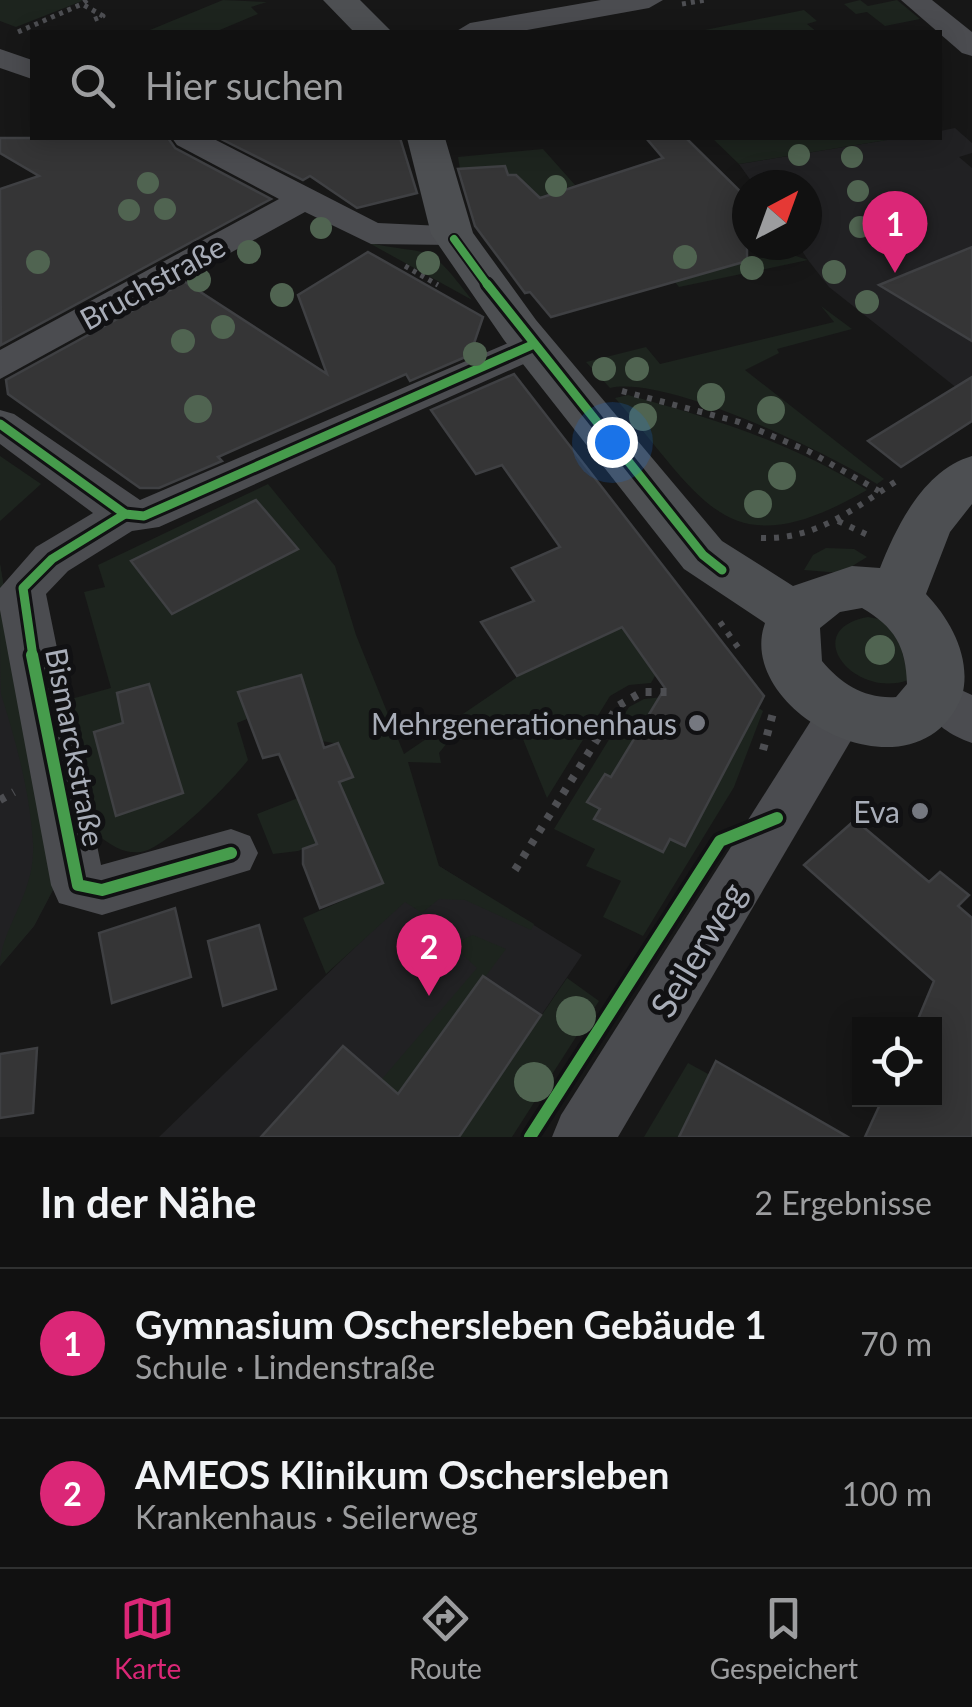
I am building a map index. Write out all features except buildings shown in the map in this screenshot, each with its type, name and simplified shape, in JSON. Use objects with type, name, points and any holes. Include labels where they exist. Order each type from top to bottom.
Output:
[{"type":"main road","points":[[340,0],[372,30]]},
{"type":"main road","points":[[427,140],[452,234],[532,345],[703,555],[742,584],[796,614]]},
{"type":"main road","points":[[898,592],[919,535],[936,508],[972,474]]},
{"type":"main road","points":[[868,586],[898,592],[924,604],[958,642],[965,664],[960,713],[879,722],[843,711],[809,687],[796,669],[789,649],[796,614],[814,597],[839,588],[868,586]]},
{"type":"street","points":[[481,30],[647,0]]},
{"type":"street","points":[[915,0],[972,46]]},
{"type":"street","points":[[0,58],[30,69]]},
{"type":"street","points":[[192,140],[371,234],[452,234]]},
{"type":"street","name":"Bruchstraße","points":[[0,366],[304,198]]},
{"type":"street","name":"Bismarckstraße","points":[[231,853],[102,890],[78,885],[22,604],[23,588],[52,560],[125,514],[144,516],[174,504],[532,345]]},
{"type":"street","points":[[0,424],[125,514]]},
{"type":"street","name":"Seilerweg","points":[[583,1137],[843,711]]},
{"type":"path","points":[[30,37],[15,30],[84,2],[103,16],[93,20]]},
{"type":"path","points":[[46,18],[53,22]]},
{"type":"path","points":[[395,261],[447,290]]},
{"type":"path","points":[[580,402],[632,391],[716,414],[808,451],[880,491]]},
{"type":"path","points":[[756,538],[783,541],[817,532],[914,469]]},
{"type":"path","points":[[712,610],[744,656]]},
{"type":"path","points":[[514,870],[618,706],[628,696],[644,690],[672,692]]},
{"type":"path","points":[[762,755],[777,701]]},
{"type":"path","points":[[0,800],[15,792]]},
{"type":"shaded area","points":[[0,0],[82,1],[16,27],[0,21]]},
{"type":"shaded area","points":[[223,0],[267,2],[251,7],[258,14],[220,30],[150,30]]},
{"type":"shaded area","points":[[860,0],[868,6],[897,0],[920,19],[885,26],[867,12],[856,14],[844,4]]},
{"type":"shaded area","points":[[804,10],[817,21],[807,24],[814,30],[705,30]]},
{"type":"shaded area","points":[[955,128],[972,143],[972,153],[959,157],[972,168],[972,400],[829,287],[808,260],[822,260],[822,170],[743,170],[739,164],[887,140],[942,140],[942,131]]},
{"type":"shaded area","points":[[714,140],[887,140],[739,164]]},
{"type":"shaded area","points":[[543,149],[575,185],[539,197],[515,175],[508,175],[505,166],[460,169],[458,157]]},
{"type":"shaded area","points":[[369,243],[428,254],[446,268],[472,300]]},
{"type":"shaded area","points":[[652,255],[731,266],[754,260],[808,260],[679,287]]},
{"type":"shaded area","points":[[821,306],[852,329],[777,349],[779,353],[745,370],[884,479],[877,484],[785,436],[705,404],[635,387],[610,388],[586,362],[646,347],[660,364],[834,322]]},
{"type":"shaded area","points":[[628,395],[751,433],[867,490],[819,514],[780,525],[749,524],[722,513],[697,494],[615,398]]},
{"type":"shaded area","points":[[0,456],[41,484],[0,521]]},
{"type":"shaded area","points":[[268,484],[335,566],[356,635],[404,754],[535,665],[625,626],[656,674],[651,683],[629,685],[610,696],[547,798],[518,727],[447,743],[439,753],[441,763],[408,762],[439,866],[534,924],[531,930],[465,900],[439,899],[422,913],[405,902],[326,974],[303,918],[383,883],[359,829],[298,851],[273,854],[257,814],[352,777],[338,744],[322,741],[301,675],[239,691],[247,719],[237,723],[248,760],[182,827],[141,852],[119,849],[99,836],[71,699],[111,688],[84,592],[105,587],[98,565]]},
{"type":"shaded area","points":[[826,548],[854,549],[867,557],[841,573],[804,570],[813,555]]},
{"type":"shaded area","points":[[0,564],[54,888],[34,926],[0,966]]},
{"type":"shaded area","points":[[0,564],[54,888],[34,926],[0,966],[6,938],[29,879],[33,843],[22,767],[1,694]]},
{"type":"shaded area","points":[[868,617],[895,622],[909,680],[888,684],[869,680],[841,660],[837,635],[848,624]]},
{"type":"shaded area","points":[[663,697],[618,780],[605,774],[587,802],[600,809],[595,819],[662,852],[670,839],[686,846],[756,706],[763,711],[734,787],[643,936],[603,917],[621,881],[586,866],[595,849],[554,829],[629,707],[644,699]]},
{"type":"shaded area","points":[[439,866],[582,955],[459,1137],[159,1137]]},
{"type":"shaded area","points":[[473,935],[506,949],[398,1094],[382,1079],[477,968],[451,944]]},
{"type":"shaded area","points":[[567,978],[599,1001],[512,1137],[459,1137]]},
{"type":"shaded area","points":[[688,1063],[710,1075],[679,1137],[644,1137]]},
{"type":"cycle path","points":[[454,239],[520,330],[703,555],[722,570]]},
{"type":"cycle path","points":[[0,424],[125,514],[144,516],[532,345]]},
{"type":"cycle path","points":[[125,514],[52,559],[23,588],[22,604],[78,885],[102,890],[231,853]]},
{"type":"cycle path","points":[[530,1137],[720,841],[777,818]]},
{"type":"place","name":"Gymnasium Oschersleben Gebäude 1","points":[[895,273]]},
{"type":"place","name":"Mehrgenerationenhaus","points":[[697,723]]},
{"type":"place","name":"Eva","points":[[920,811]]},
{"type":"place","name":"AMEOS Klinikum Oschersleben","points":[[429,996]]}]
